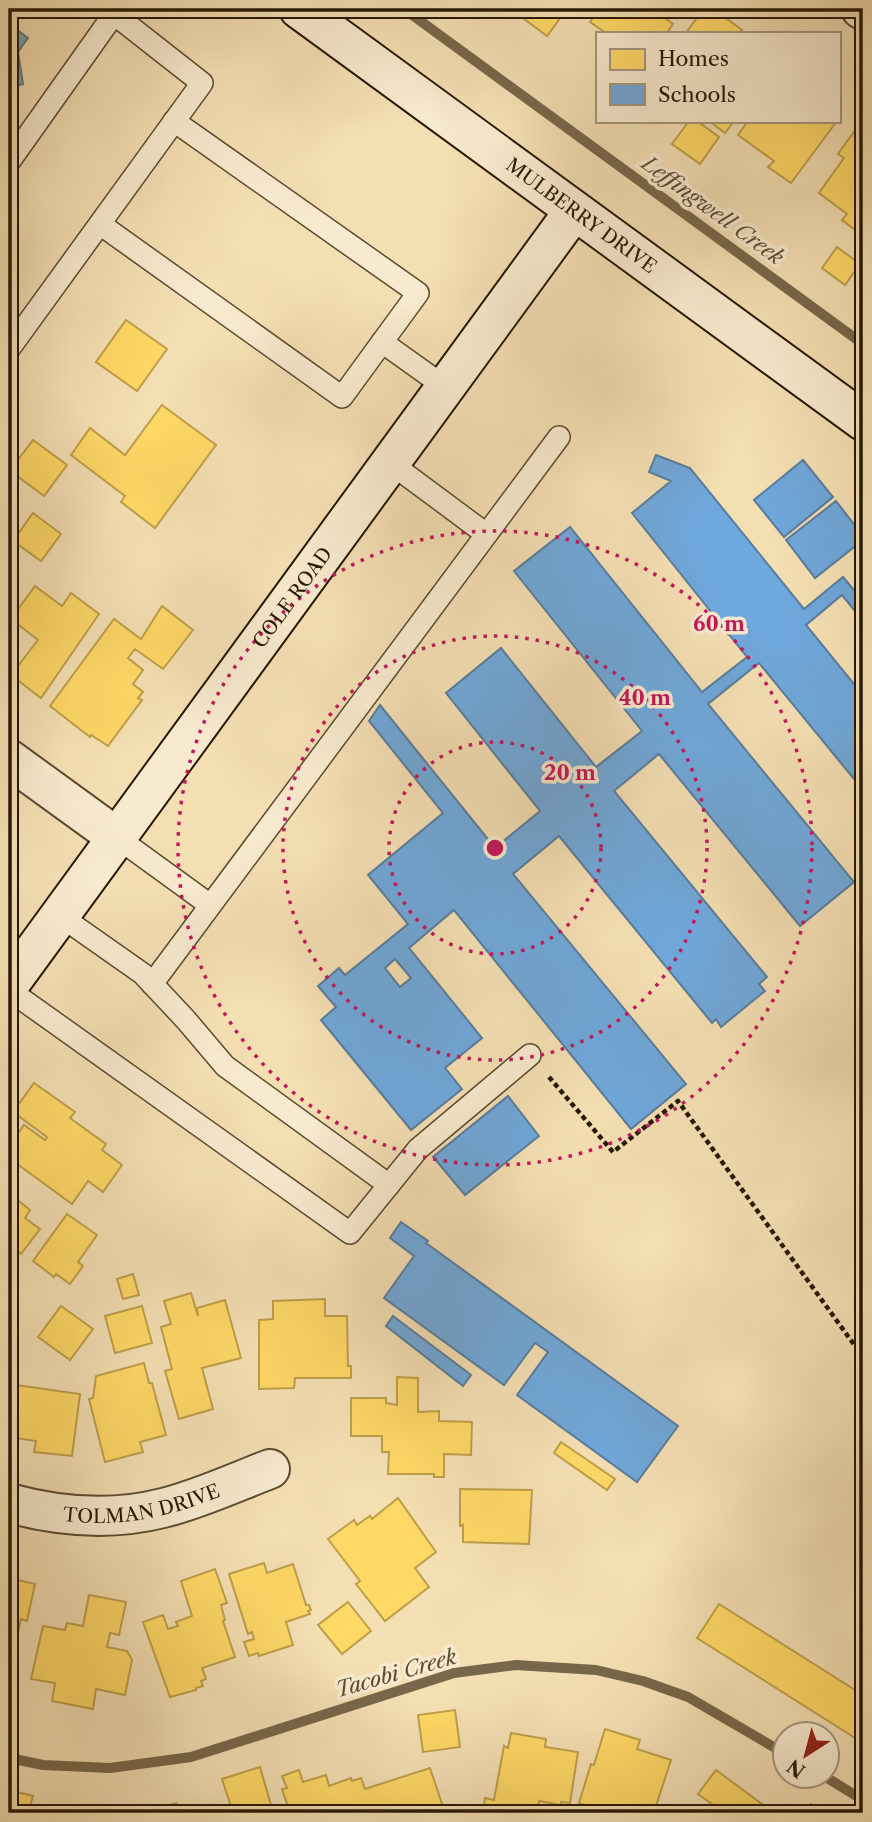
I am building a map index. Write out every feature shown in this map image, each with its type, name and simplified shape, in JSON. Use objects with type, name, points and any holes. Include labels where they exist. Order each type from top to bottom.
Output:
[{"type":"street","name":"MULBERRY DRIVE","points":[[299,9],[863,421]]},
{"type":"street","name":"COLE ROAD","points":[[9,985],[574,211]]},
{"type":"street","points":[[9,759],[116,836]]},
{"type":"street","name":"TOLMAN DRIVE","points":[[9,1503],[45,1513],[105,1517],[164,1508],[270,1469]]},
{"type":"lane","points":[[9,162],[114,14],[202,83],[9,349]]},
{"type":"lane","points":[[100,224],[342,397],[418,293],[174,121]]},
{"type":"lane","points":[[382,342],[445,387]]},
{"type":"lane","points":[[152,984],[559,437]]},
{"type":"lane","points":[[390,463],[486,534]]},
{"type":"lane","points":[[116,836],[210,905]]},
{"type":"lane","points":[[59,915],[143,974],[225,1066],[389,1185]]},
{"type":"lane","points":[[9,990],[350,1233],[425,1142],[530,1055]]},
{"type":"path","points":[[530,1055],[613,1152],[678,1101],[863,1357]]},
{"type":"building: Homes","points":[[511,9],[567,9],[547,36]]},
{"type":"building: Homes","points":[[599,9],[653,9],[673,24],[668,32],[605,32],[590,22]]},
{"type":"building: Homes","points":[[703,9],[717,9],[742,30],[741,32],[687,32]]},
{"type":"building: Homes","points":[[688,122],[698,122],[719,137],[700,164],[672,144]]},
{"type":"building: Homes","points":[[710,122],[733,122],[725,133]]},
{"type":"building: Homes","points":[[747,122],[836,122],[791,183],[768,167],[774,161],[738,135]]},
{"type":"building: Homes","points":[[861,122],[863,236],[842,220],[847,214],[819,193],[844,158],[838,154]]},
{"type":"building: Homes","points":[[837,247],[860,264],[845,285],[822,268]]},
{"type":"building: Homes","points":[[126,320],[167,349],[137,391],[96,362]]},
{"type":"building: Homes","points":[[162,405],[216,445],[155,528],[121,502],[125,496],[71,455],[90,428],[125,455]]},
{"type":"building: Homes","points":[[33,440],[67,465],[44,496],[9,470]]},
{"type":"building: Homes","points":[[33,513],[61,534],[41,561],[13,541]]},
{"type":"building: Homes","points":[[35,586],[62,606],[71,593],[99,614],[41,698],[11,675],[38,640],[11,619]]},
{"type":"building: Homes","points":[[162,606],[193,630],[163,669],[135,649],[128,658],[143,670],[133,684],[143,692],[138,698],[142,700],[108,746],[91,735],[90,737],[50,706],[114,619],[141,639]]},
{"type":"building: Homes","points":[[34,1083],[75,1112],[70,1118],[106,1144],[102,1150],[122,1165],[103,1192],[88,1181],[72,1204],[9,1158],[9,1146],[24,1125],[45,1140],[47,1137],[13,1112]]},
{"type":"building: Homes","points":[[9,1193],[30,1210],[25,1218],[40,1229],[21,1254],[18,1251],[9,1264]]},
{"type":"building: Homes","points":[[67,1214],[97,1235],[78,1262],[83,1266],[70,1284],[56,1274],[54,1277],[33,1261]]},
{"type":"building: Homes","points":[[133,1274],[139,1295],[123,1299],[117,1279]]},
{"type":"building: Homes","points":[[191,1293],[198,1316],[197,1308],[225,1300],[241,1358],[202,1368],[213,1409],[179,1419],[165,1371],[172,1369],[161,1327],[171,1324],[164,1301]]},
{"type":"building: Homes","points":[[325,1299],[325,1316],[347,1316],[348,1366],[351,1366],[351,1378],[295,1378],[294,1388],[259,1389],[259,1320],[273,1319],[273,1301]]},
{"type":"building: Homes","points":[[61,1306],[93,1329],[70,1360],[38,1337]]},
{"type":"building: Homes","points":[[142,1306],[152,1343],[115,1353],[105,1316]]},
{"type":"building: Homes","points":[[144,1363],[166,1435],[140,1442],[143,1452],[105,1462],[89,1399],[93,1398],[96,1376]]},
{"type":"building: Homes","points":[[397,1377],[418,1378],[418,1412],[439,1411],[439,1421],[472,1422],[471,1455],[444,1454],[444,1477],[434,1477],[434,1474],[388,1474],[389,1452],[382,1452],[382,1436],[351,1436],[351,1398],[386,1398],[386,1403],[397,1405]]},
{"type":"building: Homes","points":[[16,1385],[80,1394],[72,1456],[34,1452],[36,1441],[9,1437]]},
{"type":"building: Homes","points":[[561,1442],[615,1479],[607,1490],[554,1453]]},
{"type":"building: Homes","points":[[460,1489],[532,1490],[529,1544],[463,1542]]},
{"type":"building: Homes","points":[[398,1498],[436,1552],[415,1568],[429,1587],[385,1621],[356,1584],[360,1581],[328,1539],[354,1520],[357,1525],[370,1516],[372,1519]]},
{"type":"building: Homes","points":[[264,1563],[267,1573],[293,1564],[306,1605],[309,1605],[311,1610],[308,1611],[310,1614],[286,1622],[293,1645],[259,1656],[258,1653],[249,1656],[244,1642],[254,1639],[252,1632],[248,1634],[229,1574]]},
{"type":"building: Homes","points":[[215,1569],[227,1603],[221,1605],[225,1620],[223,1621],[235,1657],[202,1668],[206,1679],[201,1681],[203,1686],[170,1697],[143,1622],[163,1615],[168,1629],[178,1626],[176,1622],[192,1616],[181,1581]]},
{"type":"building: Homes","points":[[9,1578],[35,1584],[27,1621],[21,1619],[9,1673]]},
{"type":"building: Homes","points":[[89,1595],[126,1602],[119,1635],[110,1633],[107,1647],[127,1651],[132,1660],[125,1695],[96,1689],[93,1709],[52,1701],[55,1683],[31,1679],[43,1626],[65,1630],[67,1623],[83,1626]]},
{"type":"building: Homes","points":[[348,1602],[371,1631],[342,1654],[318,1625]]},
{"type":"building: Homes","points":[[719,1604],[863,1695],[863,1743],[840,1728],[840,1720],[827,1720],[697,1638]]},
{"type":"building: Homes","points":[[455,1710],[460,1747],[423,1752],[418,1715]]},
{"type":"building: Homes","points":[[605,1729],[640,1740],[637,1749],[671,1760],[654,1812],[656,1813],[608,1813],[579,1803]]},
{"type":"building: Homes","points":[[511,1733],[546,1739],[545,1747],[578,1752],[570,1803],[561,1802],[561,1805],[539,1801],[538,1808],[522,1806],[521,1813],[483,1813],[485,1798],[494,1800],[504,1746],[508,1748]]},
{"type":"building: Homes","points":[[260,1767],[271,1805],[248,1813],[233,1813],[222,1779]]},
{"type":"building: Homes","points":[[430,1768],[445,1813],[290,1813],[282,1789],[287,1788],[282,1776],[299,1770],[303,1782],[326,1775],[329,1786],[351,1778],[352,1781],[361,1778],[365,1789]]},
{"type":"building: Homes","points":[[716,1770],[766,1807],[762,1813],[706,1813],[713,1805],[698,1794]]},
{"type":"building: Homes","points":[[9,1790],[33,1796],[28,1813],[9,1813]]},
{"type":"building: Homes","points":[[176,1803],[179,1813],[146,1813]]},
{"type":"building: Homes","points":[[811,1804],[823,1813],[804,1813]]},
{"type":"building: Schools","points":[[656,455],[690,468],[804,609],[843,577],[863,601],[863,621],[842,595],[806,625],[863,695],[863,790],[759,663],[708,704],[854,882],[800,926],[659,754],[614,791],[767,977],[759,984],[765,991],[721,1027],[716,1019],[712,1023],[559,836],[513,874],[686,1084],[631,1129],[454,910],[409,948],[482,1038],[445,1068],[462,1089],[411,1130],[321,1020],[336,1007],[318,986],[339,968],[345,975],[408,924],[368,875],[443,813],[369,721],[380,705],[495,848],[540,811],[446,693],[501,648],[596,767],[642,731],[514,571],[570,527],[702,692],[747,657],[632,513],[671,481],[649,472]],"holes":[[[395,959],[411,978],[400,987],[385,968]]]},
{"type":"building: Schools","points":[[803,460],[833,497],[784,537],[754,500]]},
{"type":"building: Schools","points":[[836,501],[863,536],[863,540],[815,578],[786,540]]},
{"type":"building: Schools","points":[[508,1096],[539,1136],[465,1195],[433,1157]]},
{"type":"building: Schools","points":[[401,1222],[678,1426],[637,1482],[517,1395],[548,1352],[535,1343],[504,1385],[384,1298],[414,1256],[390,1238]]},
{"type":"building: Schools","points":[[393,1316],[471,1375],[463,1386],[386,1326]]},
{"type":"building: Public","points":[[9,24],[28,38],[18,52],[23,84],[9,88]]},
{"type":"waterway","name":"Leffingwell Creek","points":[[404,9],[863,344]]},
{"type":"waterway","name":"Tacobi Creek","points":[[9,1758],[43,1765],[110,1768],[191,1757],[454,1673],[516,1665],[596,1670],[643,1681],[688,1697],[770,1745]]},
{"type":"waterway","name":"Tacobi Creek","points":[[840,1786],[863,1800]]}]
